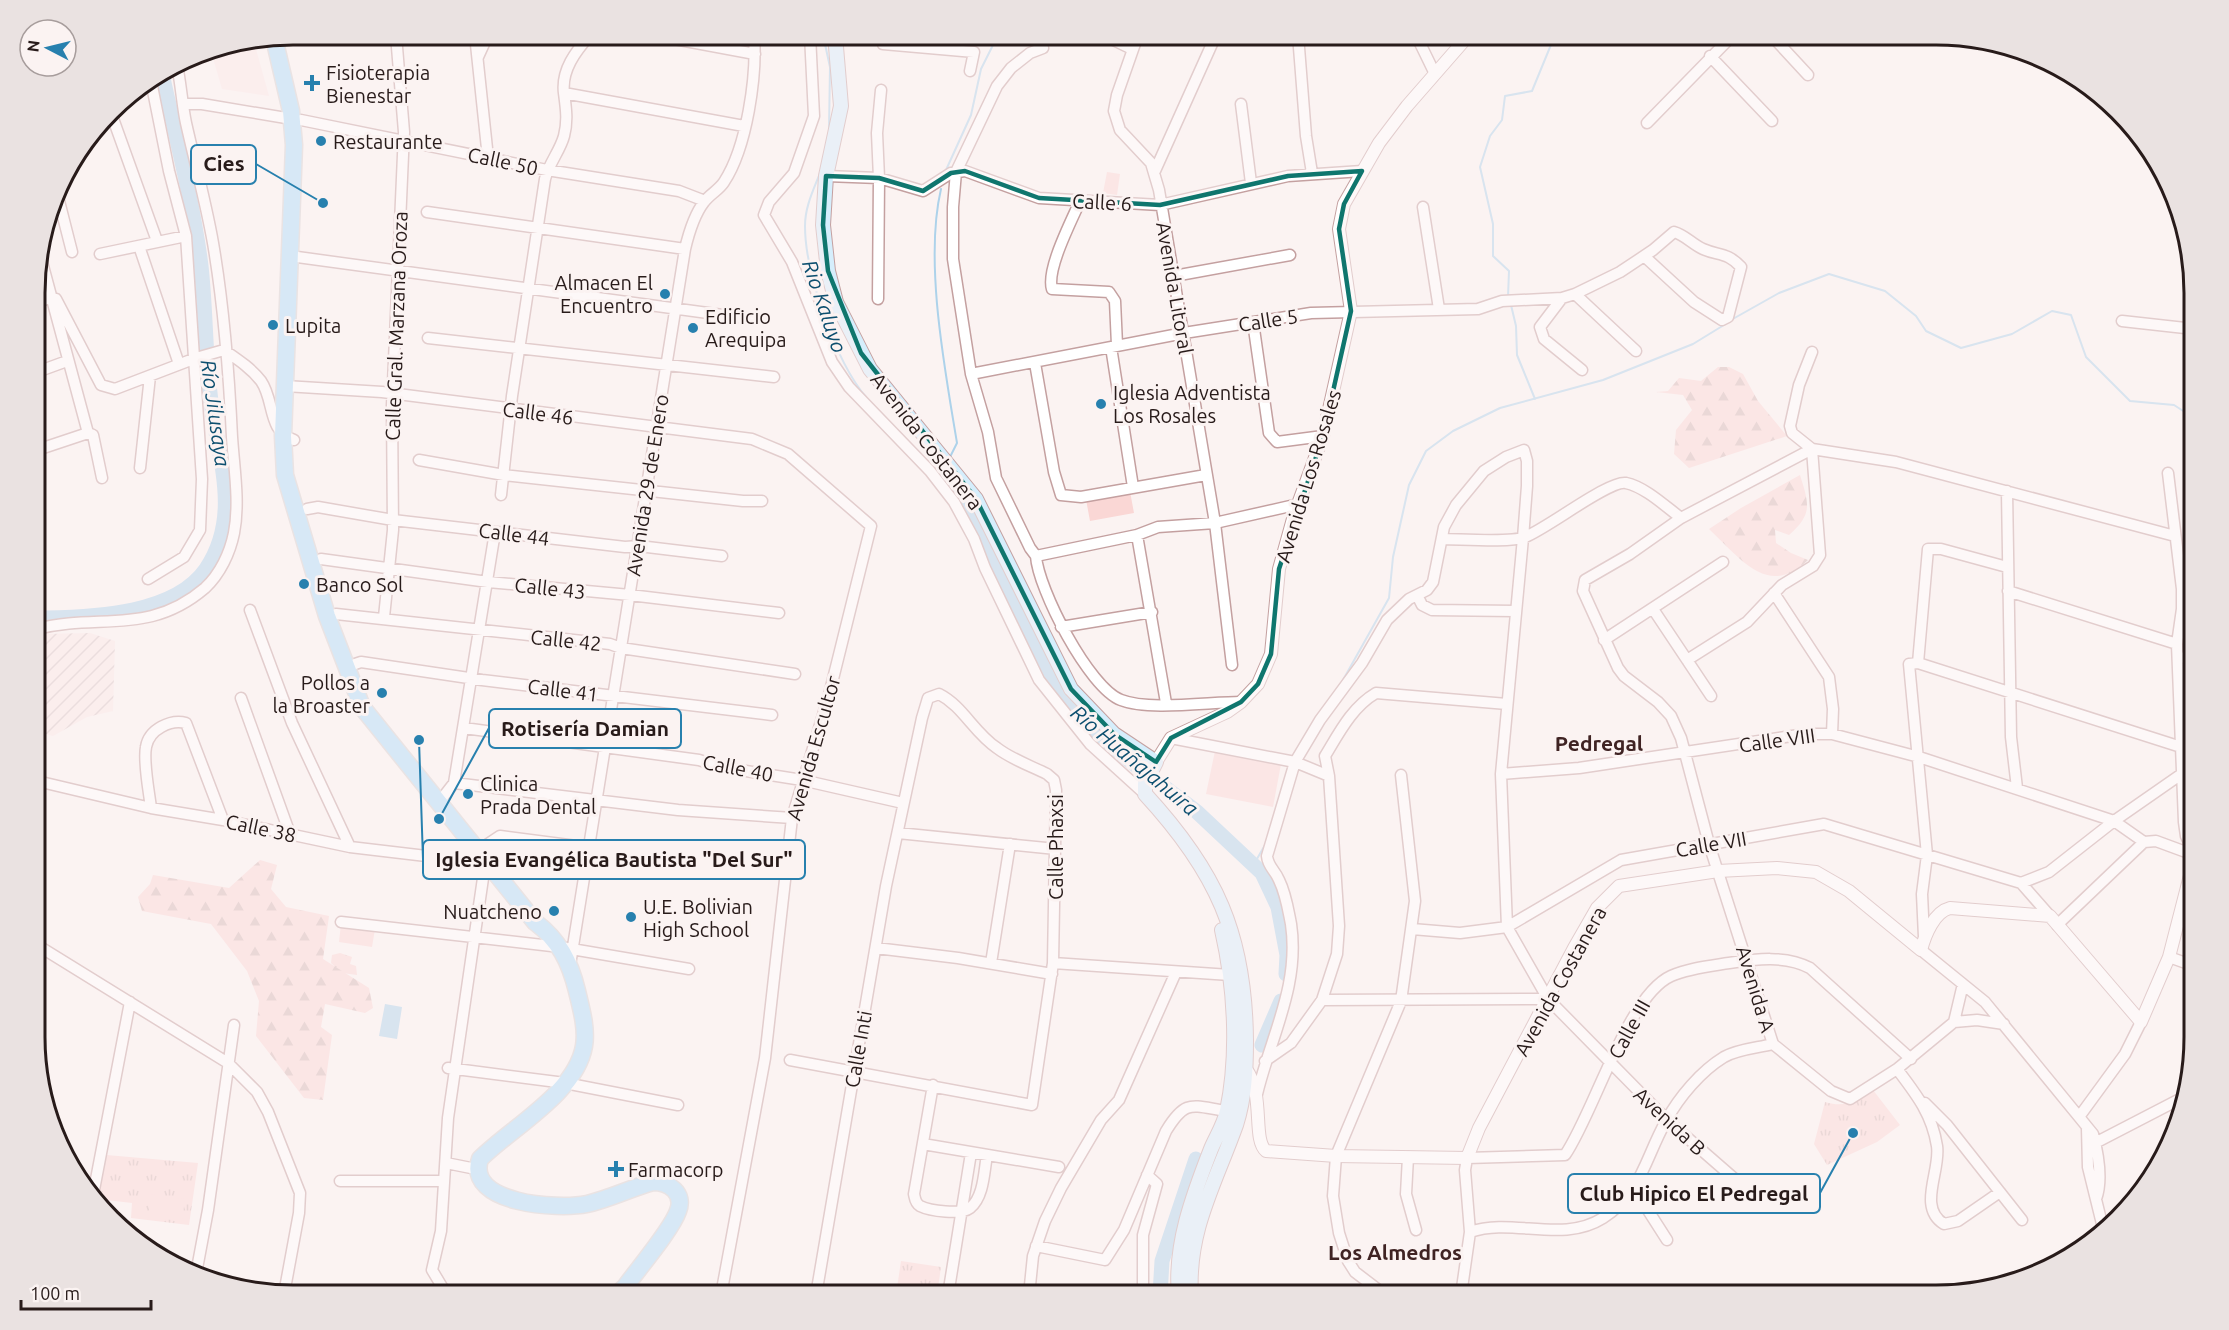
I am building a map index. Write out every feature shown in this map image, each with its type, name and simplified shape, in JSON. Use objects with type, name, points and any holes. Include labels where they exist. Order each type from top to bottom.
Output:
[{"type":"main road","name":"Avenida Costanera","points":[[836,45],[841,106],[826,176],[823,225],[828,271],[836,302],[861,353],[899,408],[976,499],[1071,689],[1114,734],[1155,764]]},
{"type":"main road","points":[[277,46],[285,68],[297,120],[289,438],[285,475],[302,510],[332,615],[350,666],[377,709],[447,792],[487,851],[543,915],[548,932],[566,948],[582,1014],[584,1045],[576,1069],[564,1083],[480,1159],[476,1169],[478,1178],[493,1192],[528,1202],[562,1206],[588,1204],[653,1182],[663,1182],[672,1186],[680,1202],[676,1216],[626,1285]]},
{"type":"main road","points":[[283,46],[285,68]]},
{"type":"main road","points":[[1145,789],[1155,764]]},
{"type":"main road","name":"Avenida Costanera","points":[[1145,789],[1185,840],[1209,878],[1233,936],[1246,1007],[1246,1069],[1241,1108],[1197,1223],[1191,1285]]},
{"type":"main road","name":"Avenida Costanera","points":[[1179,1285],[1179,1259],[1186,1223],[1227,1111],[1233,1053],[1230,975],[1209,878]]},
{"type":"main road","points":[[1230,975],[1239,984],[1246,1007]]},
{"type":"street","name":"Calle Gral. Marzana Oroza","points":[[384,617],[391,569],[393,520],[393,393],[404,105],[397,45]]},
{"type":"street","points":[[476,45],[488,158]]},
{"type":"street","points":[[478,58],[483,45]]},
{"type":"street","points":[[501,495],[510,410],[547,170],[565,130],[567,108],[564,93],[571,59],[582,45]]},
{"type":"street","points":[[714,45],[755,54]]},
{"type":"street","name":"Avenida 29 de Enero","points":[[566,948],[590,847],[685,249],[695,217],[705,201],[723,184],[730,172],[744,126],[755,45]]},
{"type":"street","name":"Avenida Costanera","points":[[811,45],[814,116],[794,173],[769,202],[764,214],[792,262],[832,362],[849,387],[930,471],[954,502],[974,539],[985,568],[1039,680],[1090,744],[1145,789]]},
{"type":"street","points":[[925,45],[974,52],[970,71]]},
{"type":"street","points":[[1124,45],[1132,49]]},
{"type":"street","name":"Avenida Litoral","points":[[1134,45],[1117,95],[1116,121],[1120,130],[1151,163],[1154,173],[1184,333],[1215,523],[1232,665]]},
{"type":"street","points":[[1154,173],[1211,45]]},
{"type":"street","points":[[1299,45],[1306,136],[1312,172]]},
{"type":"street","points":[[1421,45],[1435,74]]},
{"type":"street","name":"Avenida Los Rosales","points":[[1171,738],[1227,712],[1241,702],[1258,684],[1271,654],[1279,569],[1323,436],[1351,311],[1339,229],[1344,204],[1386,134],[1460,45]]},
{"type":"street","points":[[1647,123],[1722,45]]},
{"type":"street","points":[[1781,45],[1808,75]]},
{"type":"street","points":[[1043,48],[1030,53],[1011,68],[997,86],[953,173],[953,260],[971,374],[988,432],[996,478],[1015,519],[1036,556],[1039,572],[1061,627],[1095,679],[1119,700],[1137,705],[1241,702]]},
{"type":"street","points":[[1710,56],[1772,121]]},
{"type":"street","points":[[45,626],[143,620],[175,609],[206,587],[224,564],[234,532],[236,492],[231,389],[224,350],[213,242],[178,73]]},
{"type":"street","points":[[148,579],[184,557],[200,530],[204,355],[186,236],[169,171],[153,89]]},
{"type":"street","points":[[878,299],[877,133],[881,90]]},
{"type":"street","points":[[564,93],[744,126]]},
{"type":"street","name":"Calle 50","points":[[183,104],[202,104],[297,120],[547,170],[679,191],[705,201]]},
{"type":"street","points":[[1241,104],[1251,183]]},
{"type":"street","points":[[114,122],[157,241]]},
{"type":"street","name":"Calle 6","points":[[953,173],[965,171],[1039,198],[1160,205],[1251,183],[1312,172],[1362,171]]},
{"type":"street","points":[[826,176],[879,178],[923,191],[953,173]]},
{"type":"street","points":[[1080,200],[1052,271],[1050,285],[1052,289],[1109,292],[1115,301],[1114,346],[1133,487]]},
{"type":"street","points":[[60,207],[72,252]]},
{"type":"street","points":[[1423,207],[1439,309]]},
{"type":"street","points":[[427,212],[685,249]]},
{"type":"street","name":"Calle 5","points":[[971,374],[1184,333],[1311,313],[1478,309],[1502,301],[1562,298],[1620,272],[1674,232],[1705,250],[1732,258],[1741,267],[1728,316],[1722,320],[1694,302],[1644,256]]},
{"type":"street","points":[[100,254],[186,236]]},
{"type":"street","points":[[139,246],[179,364]]},
{"type":"street","points":[[1174,276],[1290,255]]},
{"type":"street","points":[[294,256],[752,319]]},
{"type":"street","points":[[46,280],[88,433]]},
{"type":"street","points":[[1575,294],[1636,351]]},
{"type":"street","points":[[1562,298],[1540,327],[1544,339],[1582,370]]},
{"type":"street","points":[[45,300],[56,299],[101,385],[107,389],[115,389],[204,355],[224,350],[245,365],[261,381],[267,392],[276,428],[289,438]]},
{"type":"street","points":[[2122,321],[2184,328]]},
{"type":"street","points":[[1253,322],[1269,433],[1277,442],[1323,436]]},
{"type":"street","points":[[428,338],[774,377]]},
{"type":"street","points":[[1812,352],[1799,386],[1790,426],[1799,441],[1812,449],[1896,462],[2175,536]]},
{"type":"street","points":[[45,369],[67,361]]},
{"type":"street","points":[[1035,363],[1054,472],[1061,495],[1081,497],[1206,475]]},
{"type":"street","points":[[140,468],[150,376]]},
{"type":"street","name":"Calle 46","points":[[290,387],[393,393],[656,429],[752,439],[788,454]]},
{"type":"street","points":[[45,447],[88,433],[93,435],[102,478]]},
{"type":"street","points":[[1257,1094],[1265,1061],[1283,1013],[1293,969],[1294,948],[1286,899],[1278,878],[1268,865],[1267,856],[1295,762],[1320,720],[1362,663],[1387,620],[1398,607],[1427,590],[1433,582],[1442,539],[1523,538],[1572,512],[1606,487],[1616,483],[1628,484],[1642,491],[1681,518],[1812,449]]},
{"type":"street","points":[[1688,660],[1747,622],[1774,593],[1813,566],[1820,555],[1812,449]]},
{"type":"street","name":"Avenida B","points":[[1442,539],[1448,519],[1473,481],[1506,456],[1524,450],[1527,461],[1527,486],[1501,774],[1507,927],[1548,999],[1667,1119],[1760,1201]]},
{"type":"street","name":"Avenida Escultor","points":[[723,1285],[765,1058],[792,818],[829,695],[872,526],[788,454]]},
{"type":"street","points":[[419,460],[504,475],[743,501],[762,501]]},
{"type":"street","points":[[2168,473],[2182,590],[2177,644],[2184,793]]},
{"type":"street","points":[[2007,491],[2011,737],[2017,788]]},
{"type":"street","points":[[1036,556],[1137,535],[1158,527],[1215,523],[1299,504]]},
{"type":"street","name":"Calle 44","points":[[302,510],[318,507],[393,520],[625,548],[639,546],[722,556]]},
{"type":"street","name":"Avenida A","points":[[1681,518],[1583,584],[1604,640],[1624,676],[1658,702],[1671,716],[1686,753],[1709,844],[1748,960],[1764,1023],[1773,1044],[1839,1097],[1850,1098],[1897,1070],[1954,1022]]},
{"type":"street","points":[[495,532],[464,728],[447,792],[597,801],[678,810],[792,818]]},
{"type":"street","points":[[1137,535],[1166,704]]},
{"type":"street","points":[[1921,950],[1924,937],[1922,894],[1927,855],[1914,663],[1928,549],[1941,549],[2007,567]]},
{"type":"street","name":"Calle 43","points":[[316,560],[488,582],[630,595],[779,613]]},
{"type":"street","points":[[1604,640],[1723,562]]},
{"type":"street","points":[[2008,591],[2177,644]]},
{"type":"street","points":[[1774,593],[1829,677],[1833,709],[1832,734]]},
{"type":"street","points":[[1417,595],[1422,605],[1432,610],[1515,611]]},
{"type":"street","points":[[1653,609],[1712,696]]},
{"type":"street","points":[[250,610],[292,723],[350,847]]},
{"type":"street","points":[[1061,627],[1152,612]]},
{"type":"street","name":"Calle 42","points":[[332,615],[384,617],[480,631],[610,644],[621,648],[795,674]]},
{"type":"street","points":[[2178,657],[2184,657]]},
{"type":"street","name":"Calle 41","points":[[350,666],[361,662],[471,679],[772,715]]},
{"type":"street","points":[[1914,663],[2181,747]]},
{"type":"street","points":[[1308,766],[1325,756],[1357,707],[1376,693],[1507,704]]},
{"type":"street","name":"Calle Phaxsi","points":[[903,803],[925,705],[928,698],[939,694],[954,701],[973,726],[997,749],[1047,774],[1054,780],[1056,849],[1053,969],[1032,1105],[933,1086]]},
{"type":"street","points":[[241,698],[290,834]]},
{"type":"street","points":[[151,808],[146,746],[154,733],[169,723],[178,721],[186,723],[223,820]]},
{"type":"street","name":"Calle 40","points":[[464,728],[699,760],[721,767],[802,780],[903,803]]},
{"type":"street","name":"Calle VIII","points":[[1501,774],[1579,768],[1805,734],[1832,734],[1919,757],[2114,820],[2144,842]]},
{"type":"street","points":[[1155,764],[1171,738],[1295,762],[1329,776]]},
{"type":"street","points":[[1265,1061],[1280,1053],[1291,1043],[1322,1000],[1337,954],[1339,926],[1329,776],[1325,756]]},
{"type":"street","points":[[2141,1022],[2021,882],[2049,872],[2114,820],[2183,772]]},
{"type":"street","points":[[1372,1285],[1355,1272],[1348,1261],[1335,1207],[1336,1156],[1401,1001],[1415,901],[1401,776]]},
{"type":"street","name":"Calle 38","points":[[45,783],[151,808],[223,820],[350,847],[477,862],[500,836],[684,860]]},
{"type":"street","name":"Calle Inti","points":[[818,1285],[903,803]]},
{"type":"street","name":"Calle VII","points":[[1412,929],[1460,933],[1507,927],[1621,860],[1824,824],[2021,882]]},
{"type":"street","points":[[898,833],[1056,849]]},
{"type":"street","points":[[1924,937],[1939,914],[1950,908],[2054,921],[2144,842],[2156,841],[2184,851]]},
{"type":"street","points":[[991,963],[1010,844]]},
{"type":"street","points":[[441,1285],[432,1270],[441,1231],[442,1181],[446,1162],[452,1068],[487,851]]},
{"type":"street","points":[[716,862],[786,869]]},
{"type":"street","name":"Avenida Costanera","points":[[1246,1069],[1257,1094],[1258,1140],[1266,1151],[1336,1156],[1467,1158],[1479,1128],[1597,908],[1619,886],[1718,871],[1777,868],[1816,872],[1849,891],[1985,1002],[2079,1117],[2095,1143]]},
{"type":"street","points":[[2079,1117],[2125,1054],[2141,1022],[2169,957],[2184,899]]},
{"type":"street","points":[[341,922],[566,948],[689,969]]},
{"type":"street","points":[[876,948],[1053,969],[1230,975]]},
{"type":"street","points":[[45,950],[228,1063],[256,1092],[268,1112],[300,1193],[299,1213],[287,1285]]},
{"type":"street","points":[[2169,957],[2184,962]]},
{"type":"street","name":"Calle III","points":[[1467,1158],[1565,1155],[1646,996],[1658,984],[1685,971],[1748,960],[1787,960],[1810,968],[1911,1059]]},
{"type":"street","points":[[1029,1285],[1029,1272],[1036,1246],[1061,1188],[1101,1120],[1119,1100],[1176,972]]},
{"type":"street","points":[[1963,984],[1954,1022],[1977,1020],[2004,1024]]},
{"type":"street","points":[[1322,1000],[1548,999]]},
{"type":"street","points":[[95,1186],[130,1002]]},
{"type":"street","points":[[198,1266],[208,1210],[234,1025]]},
{"type":"street","points":[[1470,1232],[1494,1225],[1524,1229],[1579,1229],[1604,1218],[1635,1190],[1667,1119],[1689,1089],[1725,1056],[1773,1044]]},
{"type":"street","points":[[790,1060],[933,1086],[914,1194],[919,1205],[961,1212],[970,1208],[978,1199],[987,1155]]},
{"type":"street","points":[[452,1068],[564,1083],[678,1105]]},
{"type":"street","points":[[1897,1070],[1922,1101],[1947,1125],[2022,1220]]},
{"type":"street","points":[[1922,1101],[1932,1124],[1937,1146],[1937,1167],[1931,1205],[1937,1219],[1944,1224],[1958,1221],[2000,1192]]},
{"type":"street","points":[[2096,1199],[2099,1192],[2095,1143],[2176,1101]]},
{"type":"street","points":[[1036,1246],[1105,1260],[1124,1230],[1166,1131],[1182,1108],[1191,1106],[1227,1111],[1241,1108],[1252,1113],[1259,1120]]},
{"type":"street","points":[[2087,1128],[2088,1167],[2102,1221]]},
{"type":"street","points":[[923,1144],[1059,1167]]},
{"type":"street","points":[[950,1285],[971,1153]]},
{"type":"street","points":[[1408,1157],[1408,1205],[1416,1230]]},
{"type":"street","points":[[1462,1285],[1470,1232],[1464,1170],[1467,1158]]},
{"type":"street","points":[[446,1162],[476,1169]]},
{"type":"street","points":[[1143,1285],[1143,1235],[1157,1184],[1147,1175]]},
{"type":"street","points":[[340,1181],[442,1181]]},
{"type":"street","points":[[1635,1190],[1666,1240]]},
{"type":"highlighted area","points":[[965,171],[1039,198],[1160,205],[1288,176],[1362,171],[1344,204],[1339,229],[1351,311],[1323,436],[1279,569],[1271,654],[1258,684],[1241,702],[1171,738],[1156,762],[1114,734],[1071,689],[976,499],[861,353],[828,271],[823,225],[826,176],[879,178],[923,191],[951,173]]},
{"type":"shaded area","points":[[256,48],[269,96],[222,89],[213,58]]},
{"type":"shaded area","points":[[90,633],[115,641],[113,711],[87,717],[53,736],[45,734],[45,634]]},
{"type":"green space","points":[[1107,172],[1120,174],[1117,195],[1103,193]]},
{"type":"green space","points":[[1718,367],[1729,367],[1743,374],[1758,401],[1787,436],[1689,468],[1674,454],[1676,430],[1692,410],[1683,395],[1656,392],[1668,391],[1679,378],[1701,381]]},
{"type":"green space","points":[[1800,475],[1807,501],[1802,521],[1789,535],[1775,530],[1776,543],[1808,560],[1794,571],[1780,576],[1767,575],[1755,570],[1743,562],[1709,529],[1741,508]]},
{"type":"green space","points":[[1129,486],[1134,513],[1090,521],[1085,494]]},
{"type":"green space","points":[[1215,751],[1281,764],[1273,807],[1206,794]]},
{"type":"green space","points":[[260,860],[277,865],[271,889],[286,907],[329,916],[323,959],[369,988],[373,1008],[365,1013],[325,1004],[321,1027],[332,1035],[323,1100],[304,1098],[256,1036],[259,1001],[247,971],[211,924],[142,911],[138,897],[150,884],[153,875],[229,888]]},
{"type":"green space","points":[[341,924],[375,929],[372,947],[339,942]]},
{"type":"green space","points":[[340,953],[352,957],[350,964],[356,966],[357,975],[342,973],[331,963],[332,955]]},
{"type":"green space","points":[[1873,1090],[1900,1125],[1877,1142],[1827,1165],[1814,1144],[1825,1102],[1850,1103]]},
{"type":"green space","points":[[95,1154],[198,1163],[189,1225],[131,1218],[132,1203],[106,1200],[91,1180]]},
{"type":"green space","points":[[151,1194],[185,1199],[182,1221],[148,1217]]},
{"type":"green space","points":[[901,1261],[941,1267],[938,1285],[897,1285]]},
{"type":"water","points":[[385,1004],[402,1007],[397,1039],[379,1036]]},
{"type":"waterway","name":"Rio Kaluyo","points":[[825,45],[830,67],[829,130]]},
{"type":"waterway","points":[[946,170],[971,115],[981,69],[993,45]]},
{"type":"waterway","points":[[1508,297],[1509,271],[1493,256],[1493,224],[1480,167],[1490,136],[1502,120],[1505,96],[1532,91],[1551,45]]},
{"type":"waterway","name":"Río Jilusaya","points":[[45,618],[110,614],[155,604],[175,596],[192,584],[206,569],[217,549],[223,528],[225,486],[209,384],[198,242],[164,81]]},
{"type":"waterway","name":"Rio Kaluyo","points":[[820,173],[805,219],[810,268],[816,292],[834,340],[855,382],[866,397]]},
{"type":"waterway","points":[[941,189],[936,218],[935,282],[942,350],[957,443],[950,457]]},
{"type":"waterway","points":[[1731,320],[1779,293],[1829,274],[1885,291],[1916,316],[1926,331],[1961,348],[2012,334],[2052,311],[2071,315],[2086,357],[2130,401],[2174,405],[2184,412]]},
{"type":"waterway","points":[[1511,305],[1516,326],[1517,355],[1535,399]]},
{"type":"waterway","points":[[1343,680],[1389,598],[1393,557],[1409,485],[1426,451],[1453,431],[1500,408],[1603,380],[1693,344],[1724,325]]},
{"type":"waterway","name":"Rio Kaluyo","points":[[938,474],[940,475],[943,470]]},
{"type":"waterway","name":"Río Huañajahuira","points":[[950,490],[975,523],[1043,666],[1056,689],[1077,716],[1129,760],[1197,812],[1262,873],[1278,907],[1287,955],[1286,974]]},
{"type":"waterway","points":[[1254,864],[1265,845]]},
{"type":"waterway","name":"Río Huañajahuira","points":[[1262,1045],[1281,1001]]},
{"type":"waterway","name":"Río Huañajahuira","points":[[1161,1285],[1162,1261],[1196,1159]]},
{"type":"place","name":"Fisioterapia Bienestar","points":[[312,83]]},
{"type":"place","name":"Restaurante","points":[[321,141]]},
{"type":"place","name":"Cies","points":[[323,203]]},
{"type":"place","name":"Almacen El Encuentro","points":[[665,294]]},
{"type":"place","name":"Lupita","points":[[273,325]]},
{"type":"place","name":"Edificio Arequipa","points":[[693,328]]},
{"type":"place","name":"Iglesia Adventista Los Rosales","points":[[1101,404]]},
{"type":"place","name":"Banco Sol","points":[[304,584]]},
{"type":"place","name":"Pollos a la Broaster","points":[[382,693]]},
{"type":"place","name":"Iglesia Evangélica Bautista \"Del Sur\"","points":[[419,740]]},
{"type":"place","name":"Clinica Prada Dental","points":[[468,794]]},
{"type":"place","name":"Rotisería Damian","points":[[439,819]]},
{"type":"place","name":"Nuatcheno","points":[[554,911]]},
{"type":"place","name":"U.E. Bolivian High School","points":[[631,917]]},
{"type":"place","name":"Club Hipico El Pedregal","points":[[1853,1133]]},
{"type":"place","name":"Farmacorp","points":[[616,1169]]},
{"type":"district","name":"Pedregal","points":[[1599,743]]},
{"type":"district","name":"Los Almedros","points":[[1395,1252]]}]
